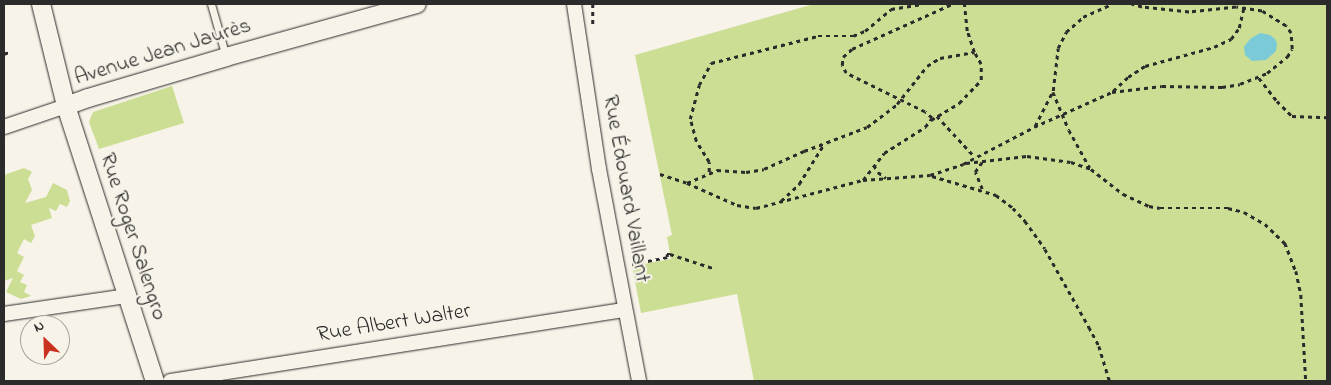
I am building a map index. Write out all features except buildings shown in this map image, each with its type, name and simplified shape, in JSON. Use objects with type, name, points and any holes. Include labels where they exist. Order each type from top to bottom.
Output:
[{"type":"street","name":"Rue Roger Salengro","points":[[42,4],[66,106],[155,381]]},
{"type":"street","name":"Rue Édouard Vaillant","points":[[574,4],[624,310],[639,381]]},
{"type":"street","name":"Avenue Jean Jaurès","points":[[66,106],[226,57],[411,5]]},
{"type":"street","points":[[4,126],[66,106]]},
{"type":"street","points":[[4,314],[128,296]]},
{"type":"street","name":"Rue Albert Walter","points":[[170,381],[624,310]]},
{"type":"lane","points":[[212,4],[226,57]]},
{"type":"path","points":[[709,172],[708,162],[696,141],[690,119],[699,85],[711,63],[818,36],[853,36],[865,30],[891,10],[920,4]]},
{"type":"path","points":[[931,120],[929,114],[846,73],[842,65],[843,57],[852,49],[952,4]]},
{"type":"path","points":[[863,180],[890,148],[925,127],[931,120],[959,103],[981,80],[981,64],[974,52],[967,30],[964,4]]},
{"type":"path","points":[[1034,127],[1053,91],[1058,48],[1066,32],[1082,17],[1112,4]]},
{"type":"path","points":[[963,164],[1034,127],[1112,92],[1162,86],[1229,87],[1258,77],[1287,57],[1292,49],[1291,33],[1279,20],[1262,11],[1244,7],[1189,12],[1131,4]]},
{"type":"path","points":[[1112,92],[1128,77],[1145,66],[1214,47],[1231,39],[1238,28],[1244,7]]},
{"type":"path","points":[[4,54],[9,52]]},
{"type":"path","points":[[687,183],[717,170],[746,172],[764,170],[867,127],[884,116],[928,66],[940,58],[974,52]]},
{"type":"path","points":[[76,70],[79,84]]},
{"type":"path","points":[[1258,77],[1292,116],[1327,117]]},
{"type":"path","points":[[1053,91],[1062,115],[1091,169]]},
{"type":"path","points":[[938,116],[975,157]]},
{"type":"path","points":[[778,203],[799,184],[824,144]]},
{"type":"path","points":[[660,174],[742,206],[756,208],[863,180],[930,175],[963,164],[1033,157],[1071,162],[1091,169],[1136,201],[1160,208],[1203,206],[1237,210],[1254,217],[1276,232],[1292,256],[1299,282],[1306,381]]},
{"type":"path","points":[[982,190],[975,172],[984,161]]},
{"type":"path","points":[[874,165],[878,172],[886,178]]},
{"type":"path","points":[[930,175],[996,195],[1013,208],[1038,237],[1099,346],[1110,381]]},
{"type":"path","points":[[632,264],[667,258],[666,254],[670,254],[716,268]]},
{"type":"green space","points":[[814,4],[1327,4],[1327,381],[754,381],[737,294],[641,313],[632,266],[671,259],[667,237],[672,235],[635,55]]},
{"type":"green space","points":[[172,86],[184,123],[99,149],[89,122],[93,112]]},
{"type":"green space","points":[[24,168],[32,172],[28,179],[32,190],[25,203],[46,197],[53,183],[67,190],[70,201],[67,207],[60,204],[56,211],[49,208],[52,218],[31,225],[35,236],[31,243],[24,239],[17,253],[24,257],[17,271],[24,275],[20,282],[27,285],[24,292],[31,296],[21,299],[6,292],[13,278],[4,281],[4,175]]},
{"type":"water","points":[[1260,33],[1270,35],[1275,39],[1277,43],[1276,51],[1266,60],[1252,61],[1245,55],[1244,47],[1250,39]]}]
